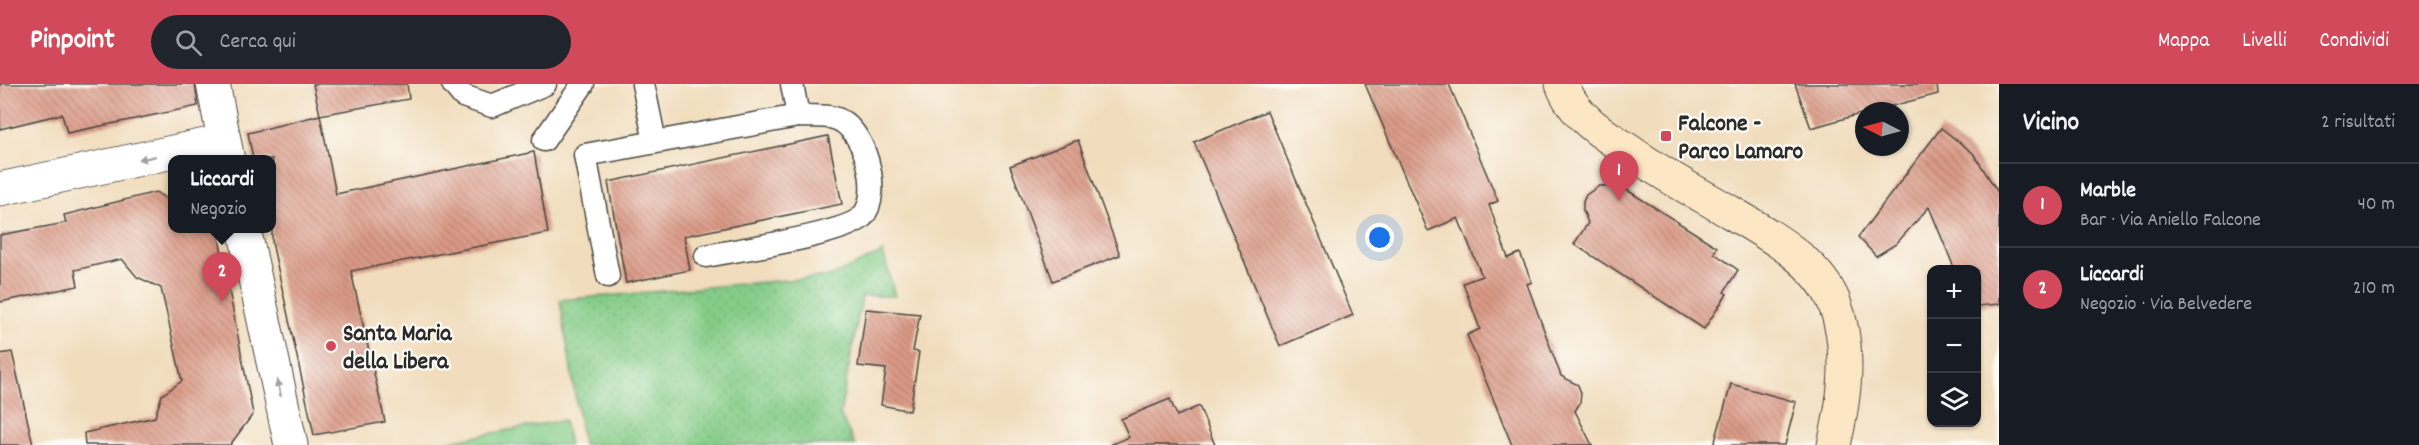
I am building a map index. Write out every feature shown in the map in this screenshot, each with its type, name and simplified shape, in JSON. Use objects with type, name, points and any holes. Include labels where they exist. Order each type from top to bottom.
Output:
[{"type":"street","points":[[197,155],[226,150],[213,84]]},
{"type":"street","points":[[1562,84],[1567,98],[1594,128],[1650,165],[1779,241],[1814,272],[1833,301],[1842,334],[1846,377],[1833,445]]},
{"type":"street","points":[[0,189],[168,160]]},
{"type":"street","points":[[245,233],[291,445]]},
{"type":"lane","points":[[453,84],[463,96],[492,106],[545,84]]},
{"type":"lane","points":[[544,140],[582,84]]},
{"type":"lane","points":[[643,84],[655,142]]},
{"type":"lane","points":[[792,84],[798,116]]},
{"type":"lane","points":[[608,276],[585,155],[798,116],[836,118],[856,134],[867,160],[873,189],[862,216],[842,228],[706,256]]},
{"type":"green space","points":[[883,252],[895,296],[862,296],[840,414],[855,445],[583,445],[560,300],[832,276]]},
{"type":"green space","points":[[564,420],[569,445],[429,445]]},
{"type":"building","points":[[0,84],[195,84],[198,106],[67,133],[62,114],[0,129]]},
{"type":"building","points":[[313,84],[407,84],[409,99],[320,115]]},
{"type":"building","points":[[1365,84],[1449,84],[1498,201],[1489,205],[1508,258],[1520,253],[1532,282],[1527,284],[1561,376],[1578,385],[1581,393],[1580,403],[1575,411],[1592,445],[1512,445],[1467,335],[1480,329],[1463,283],[1482,276],[1458,218],[1428,231]]},
{"type":"building","points":[[1795,84],[1937,84],[1938,94],[1907,102],[1855,102],[1855,116],[1811,128]]},
{"type":"building","points":[[1267,111],[1353,315],[1280,346],[1194,142]]},
{"type":"building","name":"Santa Maria della Libera","points":[[320,115],[336,194],[534,152],[548,233],[351,271],[385,422],[314,435],[272,242],[272,233],[276,233],[276,155],[252,155],[248,133]]},
{"type":"building","points":[[1941,128],[1973,153],[1999,194],[1999,304],[1981,306],[1981,265],[1953,265],[1929,207],[1896,244],[1876,256],[1858,237]]},
{"type":"building","points":[[828,136],[842,204],[684,236],[690,270],[626,283],[608,182]]},
{"type":"building","points":[[1078,140],[1120,255],[1053,281],[1010,166]]},
{"type":"building","points":[[1619,185],[1717,247],[1714,253],[1738,270],[1724,292],[1727,294],[1704,329],[1574,244],[1588,223],[1583,210],[1586,195],[1599,186]]},
{"type":"building","points":[[156,192],[168,200],[168,233],[218,233],[253,414],[230,445],[85,445],[84,433],[155,417],[162,395],[182,381],[161,288],[137,277],[122,259],[75,270],[78,286],[0,302],[0,235],[66,223],[64,215]]},
{"type":"building","points":[[866,309],[920,314],[913,351],[919,352],[910,411],[881,405],[886,369],[858,366]]},
{"type":"building","points":[[12,352],[33,445],[0,445],[0,354]]},
{"type":"building","points":[[1731,384],[1796,402],[1785,445],[1714,445]]},
{"type":"building","points":[[1170,399],[1177,416],[1199,406],[1215,445],[1110,445],[1129,437],[1121,419]]},
{"type":"place","name":"Falcone - Parco Lamaro","points":[[1666,136]]},
{"type":"place","name":"Marble","points":[[1619,201]]},
{"type":"place","name":"Liccardi","points":[[222,302]]},
{"type":"place","name":"Santa Maria della Libera","points":[[331,346]]}]
